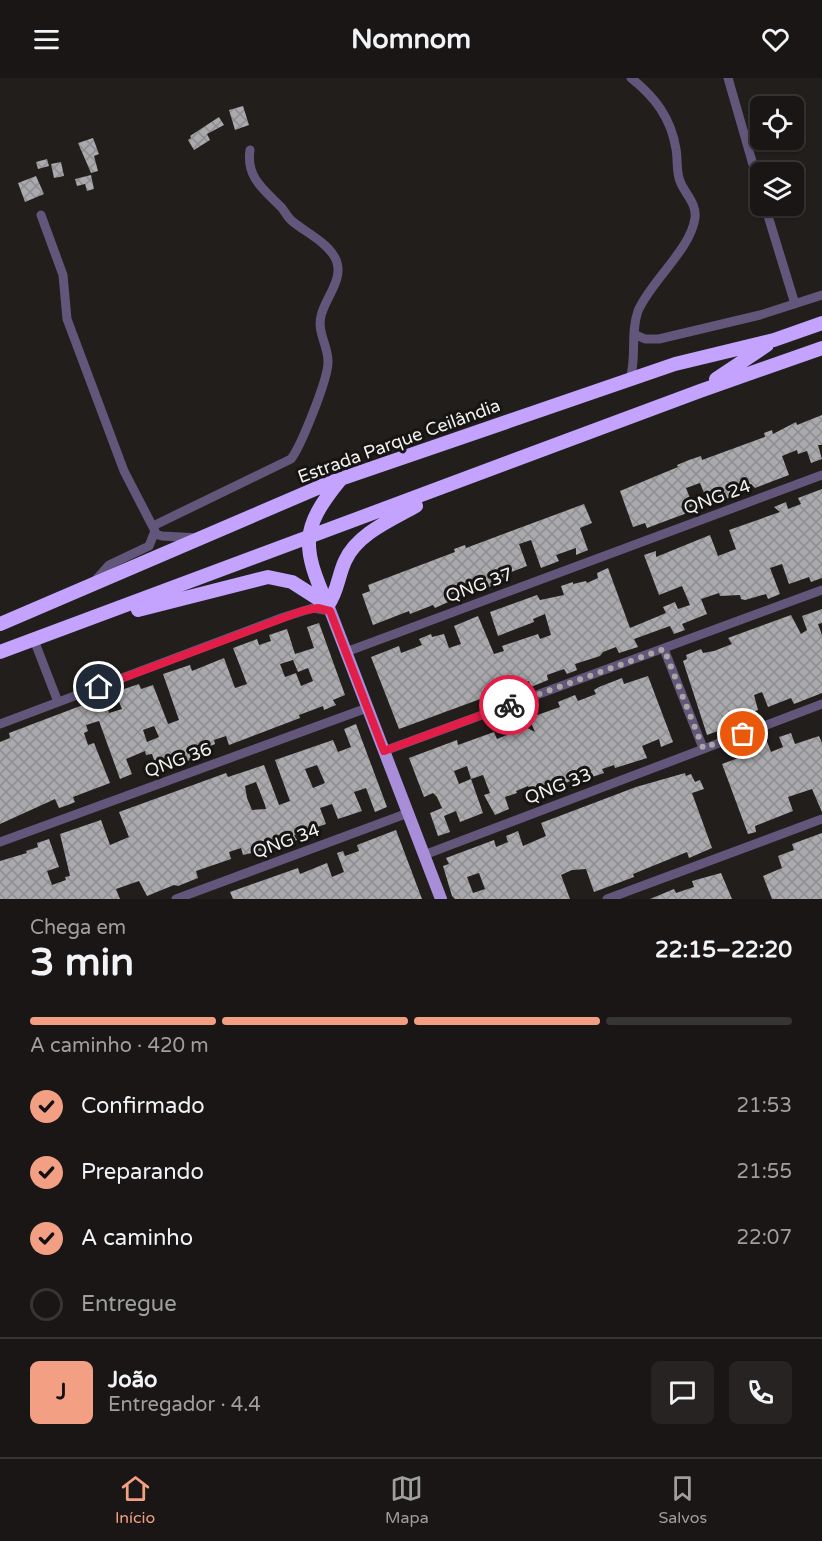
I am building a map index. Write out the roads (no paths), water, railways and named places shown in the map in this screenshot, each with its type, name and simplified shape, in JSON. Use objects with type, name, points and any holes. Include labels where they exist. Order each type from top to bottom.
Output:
[{"type":"highway","name":"Estrada Parque Ceilândia","points":[[0,624],[341,479],[675,363],[774,340],[822,323]]},
{"type":"highway","points":[[700,391],[774,340]]},
{"type":"highway","points":[[0,652],[449,487],[700,391],[822,348]]},
{"type":"highway","points":[[329,608],[308,539],[314,516],[341,479]]},
{"type":"highway","points":[[329,608],[346,558],[362,539],[449,487]]},
{"type":"highway","points":[[60,631],[267,577],[292,582],[329,608]]},
{"type":"main road","points":[[329,608],[441,899]]},
{"type":"street","points":[[630,379],[634,364],[634,334],[639,309],[679,250],[695,218],[694,207],[677,174],[676,146],[667,118],[646,90],[631,78]]},
{"type":"street","points":[[728,78],[752,162]]},
{"type":"street","points":[[93,584],[109,565],[149,546],[154,530],[291,459],[302,440],[328,369],[328,355],[320,323],[338,275],[335,258],[310,234],[291,221],[282,208],[261,189],[249,165],[250,150]]},
{"type":"street","points":[[41,214],[63,274],[67,319],[127,478],[154,530],[162,536],[200,538]]},
{"type":"street","points":[[768,216],[795,304]]},
{"type":"street","points":[[634,334],[645,339],[659,339],[822,295]]},
{"type":"street","name":"QNG 24","points":[[623,549],[822,475]]},
{"type":"street","name":"QNG 37","points":[[346,652],[623,549]]},
{"type":"street","points":[[384,751],[822,590]]},
{"type":"street","points":[[0,724],[293,614],[313,608],[329,608]]},
{"type":"street","points":[[34,640],[58,702]]},
{"type":"street","points":[[664,649],[703,748]]},
{"type":"street","name":"QNG 33","points":[[424,855],[822,704]]},
{"type":"street","name":"QNG 36","points":[[0,843],[367,708]]},
{"type":"street","name":"QNG 34","points":[[176,899],[408,813]]},
{"type":"street","points":[[607,899],[822,819]]}]
